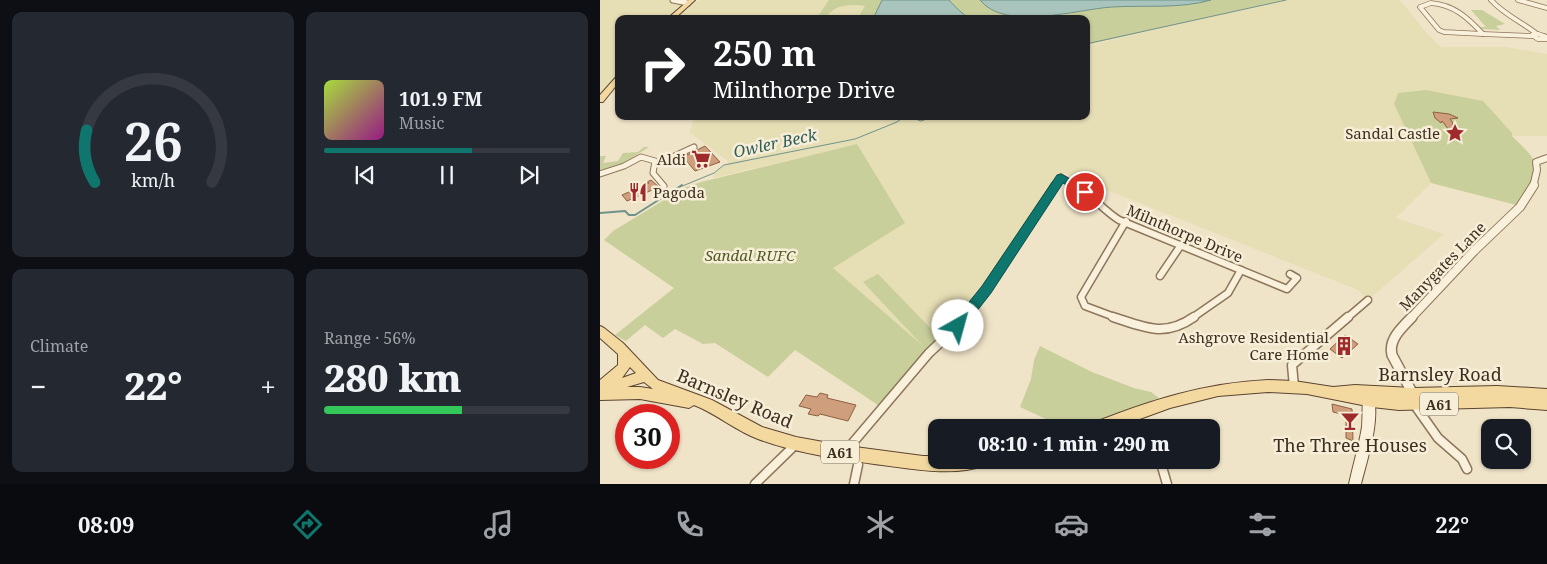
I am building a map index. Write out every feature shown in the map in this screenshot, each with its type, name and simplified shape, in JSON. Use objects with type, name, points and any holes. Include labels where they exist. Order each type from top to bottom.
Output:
[{"type":"main road","points":[[674,15],[690,1]]},
{"type":"main road","points":[[600,100],[615,83]]},
{"type":"main road","name":"Barnsley Road","points":[[600,332],[624,352],[644,376],[662,388],[707,404],[759,433],[796,444],[844,453],[928,463]]},
{"type":"main road","points":[[600,388],[624,367],[624,352]]},
{"type":"main road","points":[[600,388],[644,376]]},
{"type":"main road","name":"Barnsley Road","points":[[1120,419],[1209,390],[1247,386],[1294,387],[1332,392],[1351,399],[1368,397],[1415,401],[1500,401],[1547,404]]},
{"type":"main road","name":"Barnsley Road","points":[[1415,401],[1494,392],[1547,396]]},
{"type":"main road","name":"A61","points":[[600,394],[640,393],[707,404]]},
{"type":"main road","points":[[1356,484],[1367,432],[1368,397]]},
{"type":"street","points":[[673,0],[690,1]]},
{"type":"street","points":[[1491,0],[1499,9],[1524,23],[1535,35]]},
{"type":"street","points":[[1518,0],[1528,1],[1547,8]]},
{"type":"street","points":[[1416,2],[1423,4],[1443,2],[1460,10],[1483,34]]},
{"type":"street","points":[[1423,4],[1420,7],[1421,9],[1441,31],[1535,35],[1547,38]]},
{"type":"street","points":[[602,174],[641,157],[654,161],[668,158],[694,147]]},
{"type":"street","name":"Manygates Lane","points":[[1415,401],[1392,355],[1390,349],[1392,341],[1474,251],[1520,207],[1533,189],[1537,170],[1536,162],[1547,158]]},
{"type":"street","points":[[654,161],[653,173],[664,186]]},
{"type":"street","name":"Milnthorpe Drive","points":[[844,453],[930,353],[958,326],[1061,177],[1085,192],[1114,217],[1287,289],[1297,278],[1290,274]]},
{"type":"street","points":[[1126,222],[1081,297],[1081,302],[1085,306],[1097,312],[1157,330],[1173,328],[1188,322],[1228,293],[1241,270]]},
{"type":"street","points":[[1160,276],[1181,245]]},
{"type":"street","points":[[1294,387],[1292,365],[1368,300]]},
{"type":"street","points":[[1415,401],[1438,438],[1462,459],[1467,469]]},
{"type":"street","points":[[1130,415],[1132,419]]},
{"type":"street","points":[[755,484],[796,444]]},
{"type":"street","points":[[854,484],[858,465]]},
{"type":"street","points":[[1163,469],[1167,484]]},
{"type":"shaded area","points":[[600,0],[692,0],[683,7],[701,0],[829,0],[819,15],[615,15],[615,82],[600,100]]},
{"type":"shaded area","points":[[1283,0],[1400,0],[1441,47],[1506,47],[1547,54],[1547,136],[1512,136],[1394,104],[1431,183],[1396,218],[1444,234],[1368,300],[1358,290],[1064,173],[986,289],[929,353],[833,268],[858,144],[713,178],[713,175],[729,162],[689,132],[694,120],[1090,120],[1090,45]]},
{"type":"shaded area","points":[[846,4],[866,6],[860,15],[828,15]]},
{"type":"green space","points":[[829,0],[1283,0],[1090,44],[1090,15],[859,15],[865,6],[853,5],[833,10],[828,15],[819,15]]},
{"type":"green space","points":[[1471,10],[1482,10],[1505,24],[1496,26],[1500,30],[1482,29],[1480,27],[1486,27]]},
{"type":"green space","points":[[1426,90],[1483,101],[1529,153],[1534,162],[1534,175],[1532,182],[1516,205],[1431,183],[1394,104],[1398,93]]},
{"type":"green space","name":"Sandal RUFC","points":[[857,144],[905,223],[833,268],[923,346],[863,282],[878,274],[939,337],[878,405],[795,350],[768,377],[715,343],[703,344],[675,329],[663,338],[645,325],[626,341],[615,335],[674,288],[604,240],[613,231],[684,188],[701,182]]},
{"type":"green space","points":[[644,147],[649,147],[621,165],[600,172],[600,156],[606,156],[603,163],[618,161],[623,153],[638,152]]},
{"type":"green space","points":[[1040,346],[1092,372],[1134,388],[1151,392],[1159,398],[1105,419],[1046,419],[1020,407],[1031,379],[1034,360]]},
{"type":"water","points":[[882,0],[949,0],[965,15],[875,15]]},
{"type":"water","points":[[980,0],[1211,0],[1187,5],[1112,7],[1052,15],[1006,15],[991,10]]},
{"type":"building","points":[[1433,112],[1449,114],[1458,118],[1450,119],[1453,123],[1453,128],[1449,130],[1442,121],[1441,123],[1435,118]]},
{"type":"building","name":"Aldi","points":[[705,146],[720,162],[695,171],[683,157]]},
{"type":"building","name":"Pagoda","points":[[651,180],[659,187],[627,201],[622,195],[649,183],[647,182]]},
{"type":"building","name":"Ashgrove Residential Care Home","points":[[1345,335],[1358,344],[1342,358],[1330,349]]},
{"type":"building","points":[[820,393],[828,395],[827,398],[856,405],[848,421],[820,414],[818,416],[808,414],[811,409],[799,406],[806,395],[817,397]]},
{"type":"building","name":"The Three Houses","points":[[1332,404],[1352,409],[1353,441],[1346,438],[1346,415],[1333,412]]},
{"type":"waterway","name":"Owler Beck","points":[[1090,43],[1286,0]]},
{"type":"waterway","name":"Owler Beck","points":[[680,187],[714,173],[724,165],[855,139],[900,120]]},
{"type":"waterway","name":"Owler Beck","points":[[918,120],[924,120]]},
{"type":"waterway","name":"Owler Beck","points":[[600,213],[625,211],[629,215],[635,215],[682,185]]},
{"type":"place","name":"Sandal Castle","points":[[1455,133]]},
{"type":"place","name":"Aldi","points":[[701,159]]},
{"type":"place","name":"Pagoda","points":[[638,192]]},
{"type":"place","name":"Ashgrove Residential Care Home","points":[[1344,346]]},
{"type":"place","name":"The Three Houses","points":[[1350,421]]},
{"type":"route","points":[[958,326],[986,289],[1061,177],[1085,192]]}]
